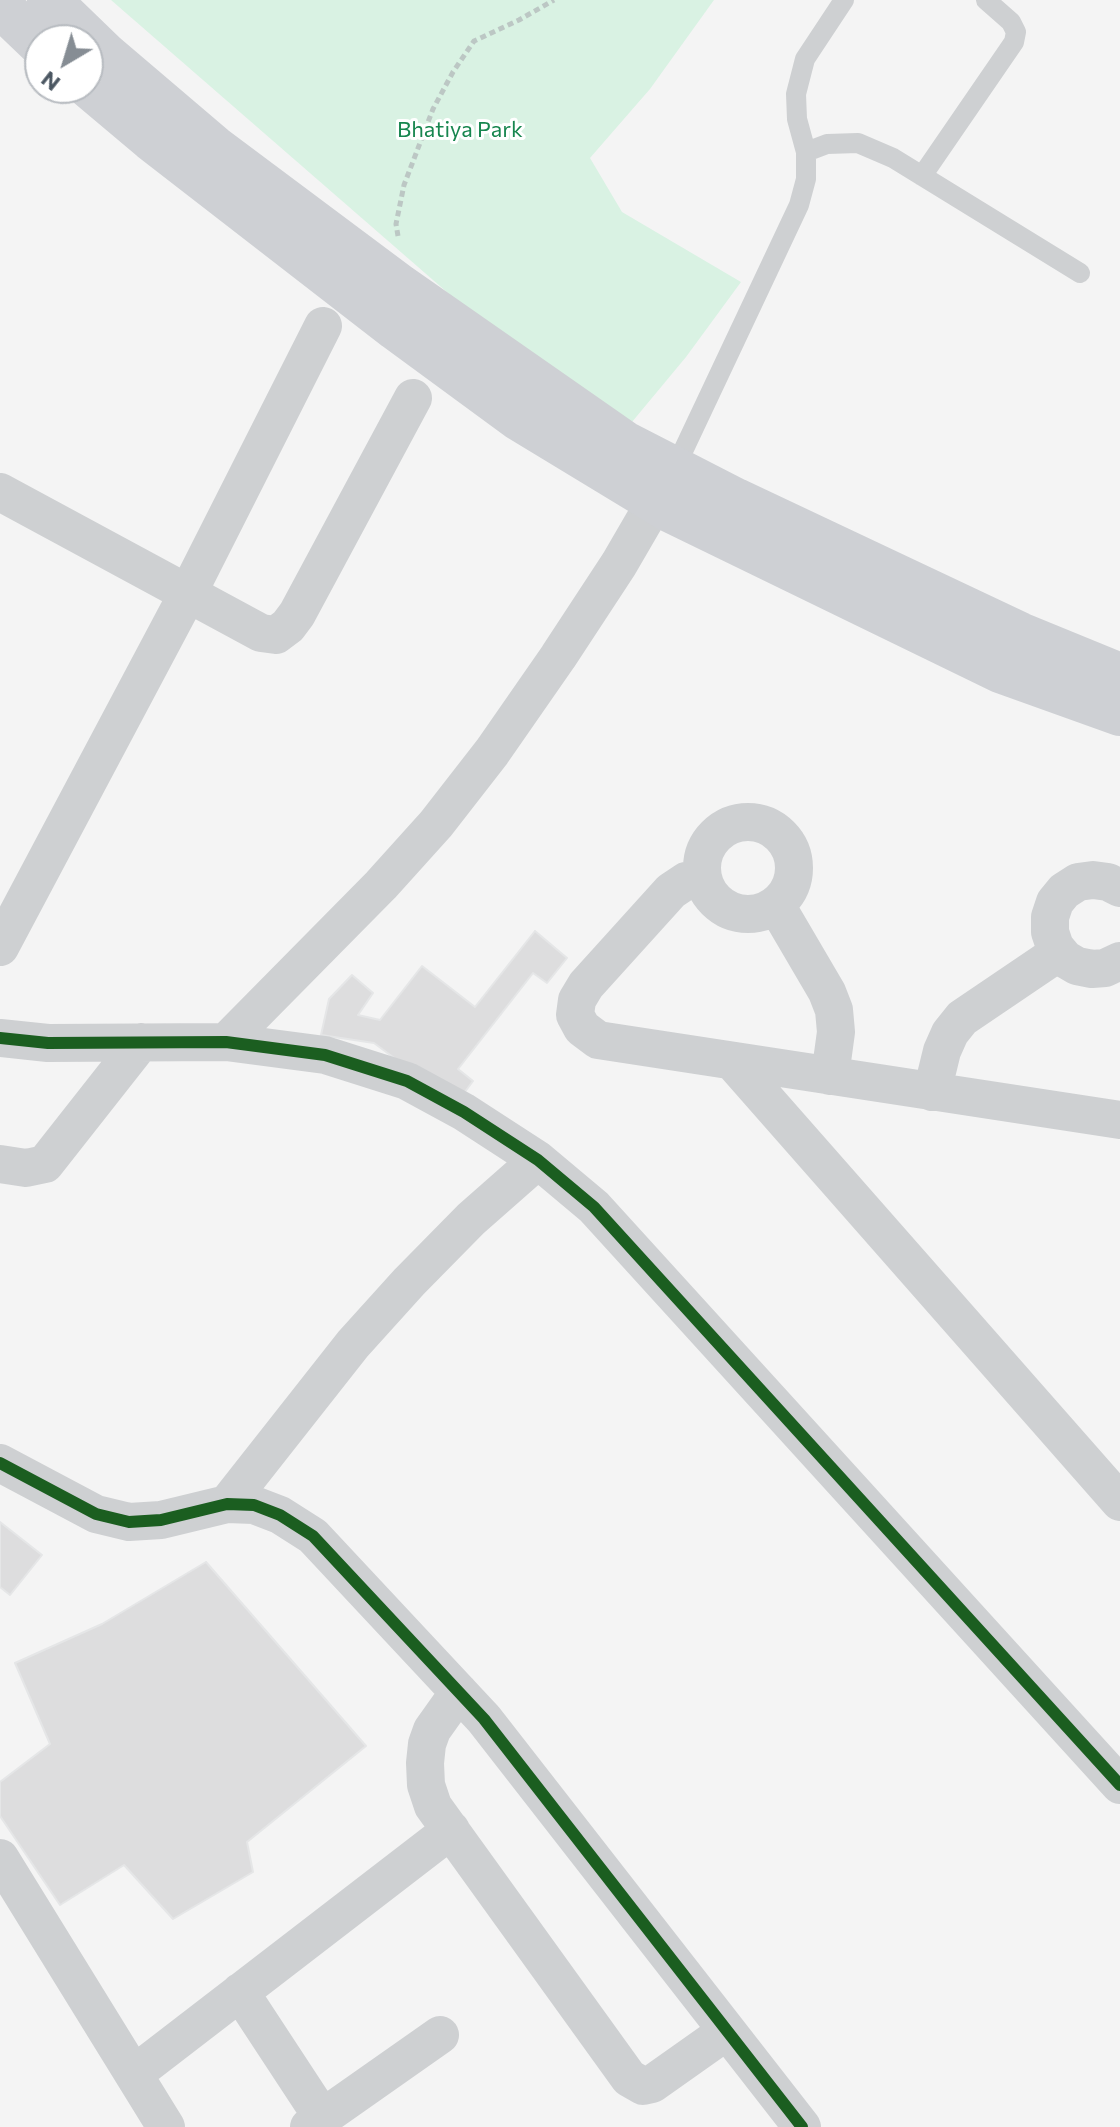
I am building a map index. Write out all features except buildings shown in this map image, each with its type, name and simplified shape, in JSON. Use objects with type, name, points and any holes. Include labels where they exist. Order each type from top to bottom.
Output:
[{"type":"main road","points":[[49,0],[106,55],[214,147],[400,286],[625,443],[665,485],[736,500],[1020,634],[1120,675]]},
{"type":"main road","points":[[0,6],[24,29]]},
{"type":"main road","points":[[104,99],[371,309],[519,419],[665,485],[1000,671],[1120,714]]},
{"type":"street","points":[[0,947],[188,593],[323,326]]},
{"type":"street","points":[[0,492],[261,633],[276,635],[288,626],[413,398]]},
{"type":"street","points":[[226,1042],[381,885],[445,812],[492,752],[558,657],[619,564],[665,485]]},
{"type":"street","points":[[740,822],[755,822],[781,836],[794,863],[793,879],[787,893],[776,905],[762,912],[747,914],[732,911],[718,903],[702,878],[706,849],[714,836],[740,822]]},
{"type":"street","points":[[702,878],[686,881],[671,891],[586,985],[577,1000],[575,1015],[582,1028],[598,1040],[1120,1120]]},
{"type":"street","points":[[1120,888],[1108,882],[1078,882],[1055,902],[1050,917],[1050,932],[1058,953],[1077,966],[1105,968],[1120,961]]},
{"type":"street","points":[[776,905],[827,992],[834,1010],[836,1032],[830,1076]]},
{"type":"street","points":[[932,1092],[946,1042],[962,1018],[1058,953]]},
{"type":"street","points":[[0,1038],[48,1043],[226,1042],[325,1055],[407,1081],[464,1112],[538,1160],[594,1207],[1120,1785]]},
{"type":"street","points":[[0,1164],[26,1168],[45,1164],[141,1042]]},
{"type":"street","points":[[733,1062],[1120,1502]]},
{"type":"street","points":[[227,1504],[335,1367],[400,1292],[471,1219],[538,1160]]},
{"type":"street","points":[[0,1463],[96,1514],[129,1522],[161,1520],[227,1504],[254,1505],[280,1515],[313,1536],[484,1719],[802,2127]]},
{"type":"street","points":[[459,1692],[432,1730],[425,1763],[426,1785],[433,1806],[629,2078],[643,2086],[652,2084],[727,2031]]},
{"type":"street","points":[[134,2074],[451,1830]]},
{"type":"street","points":[[0,1858],[166,2127]]},
{"type":"street","points":[[240,1992],[315,2122],[440,2035]]},
{"type":"lane","points":[[665,485],[799,205],[806,179],[806,152],[797,119],[796,94],[805,59],[844,0]]},
{"type":"lane","points":[[922,176],[1014,42],[1016,32],[1011,22],[986,0]]},
{"type":"lane","points":[[806,152],[827,144],[858,143],[893,158],[1080,273]]},
{"type":"path","points":[[400,286],[403,264],[396,224],[404,185],[439,97],[474,41],[554,0]]},
{"type":"green space","name":"Bhatiya Park","points":[[111,0],[714,0],[650,89],[590,158],[622,212],[741,282],[686,357],[617,440]]},
{"type":"cycle path","points":[[0,1038],[48,1043],[226,1042],[325,1055],[407,1081],[464,1112],[538,1160],[594,1207],[1120,1785]]},
{"type":"cycle path","points":[[0,1463],[96,1514],[129,1522],[161,1520],[227,1504],[254,1505],[280,1515],[313,1536],[484,1719],[802,2127]]}]
